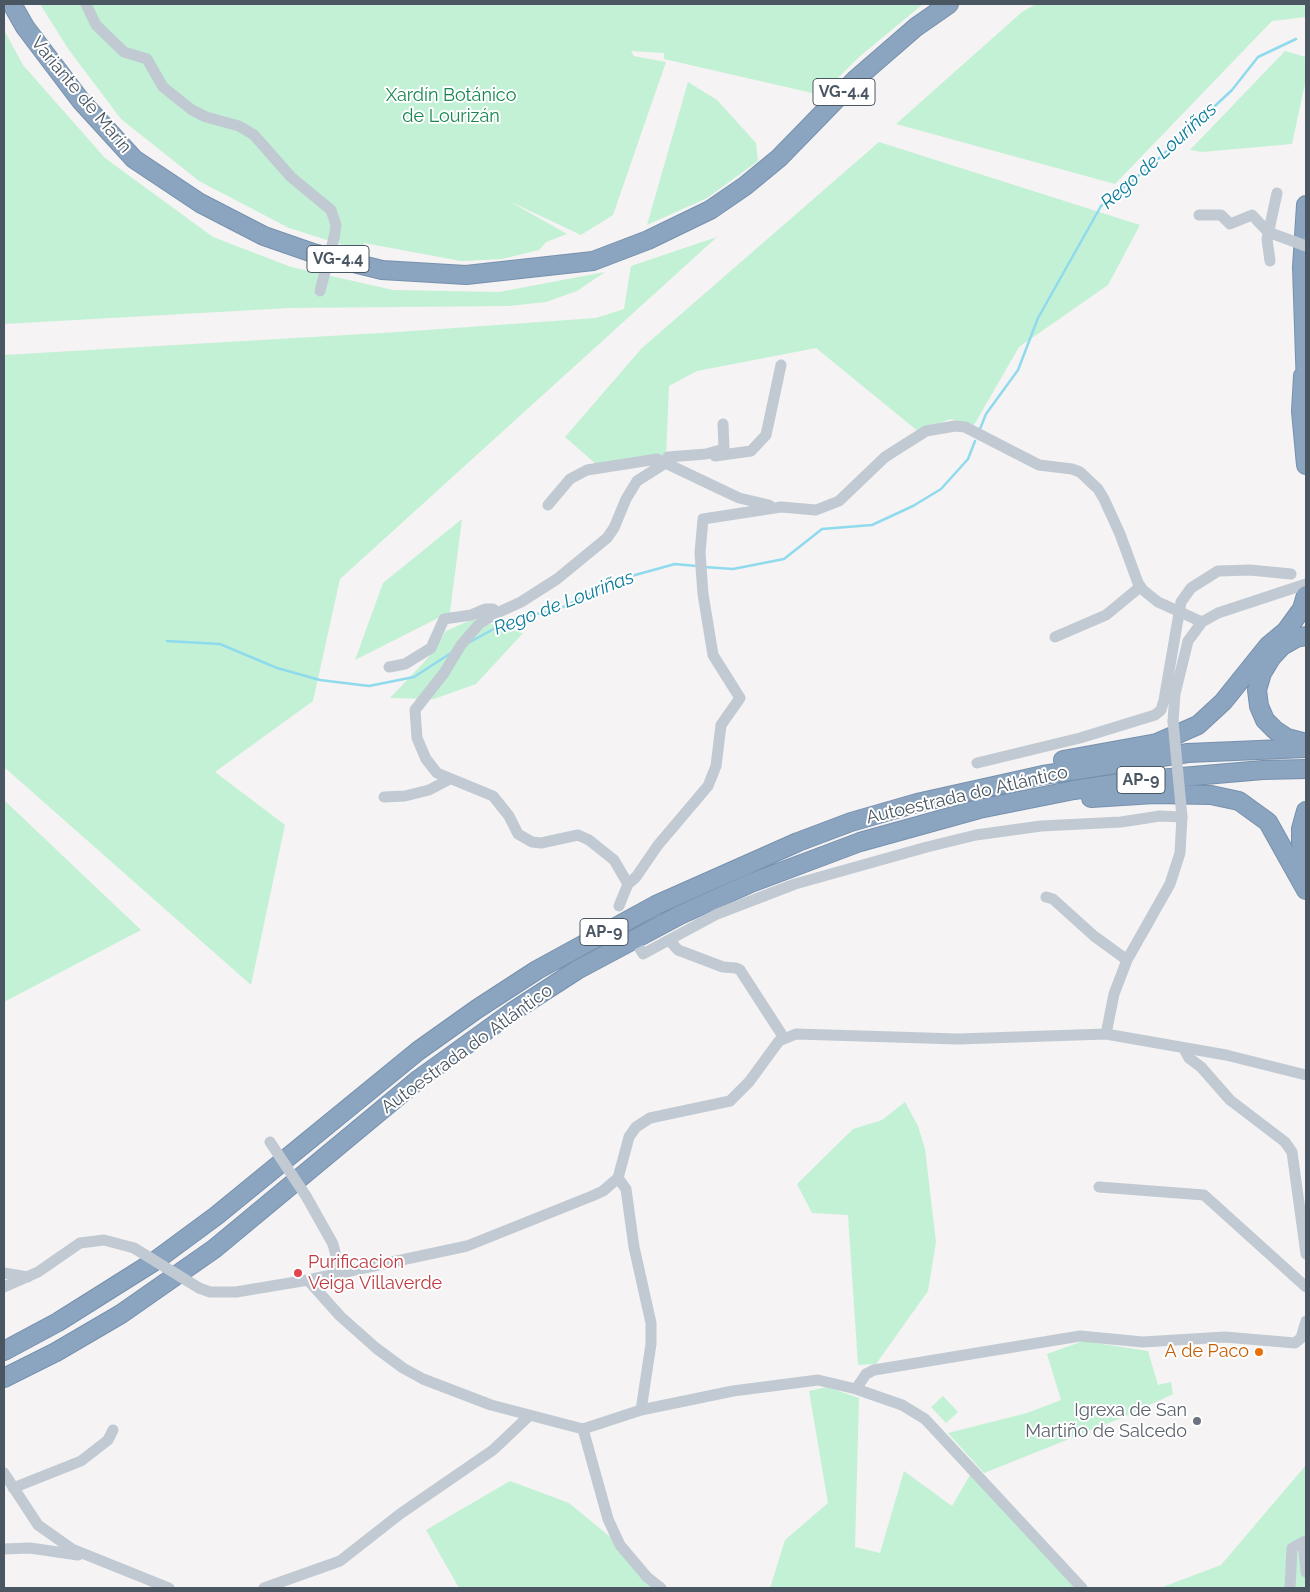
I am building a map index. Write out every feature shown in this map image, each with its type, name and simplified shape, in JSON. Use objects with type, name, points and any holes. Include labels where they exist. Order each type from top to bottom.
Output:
[{"type":"highway","name":"Variante de Marín","points":[[12,4],[25,27],[81,101],[134,158],[200,203],[264,236],[314,253],[382,270],[466,276],[593,262],[648,240],[710,210],[745,186],[779,158],[856,79],[916,28],[949,4]]},
{"type":"highway","points":[[1306,205],[1302,267],[1306,388]]},
{"type":"highway","points":[[1304,361],[1301,411],[1306,465]]},
{"type":"highway","points":[[917,803],[1064,760],[1157,743],[1198,725],[1224,702],[1268,646],[1286,632],[1302,609],[1306,595]]},
{"type":"highway","points":[[1306,636],[1296,638],[1282,646],[1270,658],[1262,673],[1257,690],[1262,713],[1275,730],[1287,738],[1306,744]]},
{"type":"highway","name":"Autoestrada do Atlántico","points":[[4,1351],[58,1322],[155,1260],[216,1216],[418,1051],[477,1008],[537,970],[656,905],[798,842],[851,822],[917,803],[1043,775],[1188,753],[1306,748]]},
{"type":"highway","name":"Autoestrada do Atlántico","points":[[4,1378],[56,1352],[121,1314],[214,1249],[419,1079],[512,1012],[577,970],[680,915],[751,883],[860,842],[979,809],[1074,790],[1135,781],[1263,770],[1306,770]]},
{"type":"highway","points":[[979,809],[1145,795],[1211,795],[1226,798],[1251,808],[1268,822],[1306,890]]},
{"type":"highway","points":[[1306,810],[1301,829],[1301,842],[1306,870]]},
{"type":"street","points":[[86,4],[96,25],[124,52],[147,60],[164,87],[192,110],[206,117],[240,126],[254,135],[291,177],[331,210],[336,225],[320,291]]},
{"type":"street","points":[[1270,261],[1267,249],[1268,232],[1278,193]]},
{"type":"street","points":[[1200,215],[1221,215],[1230,224],[1252,215],[1268,232],[1306,246]]},
{"type":"street","points":[[706,454],[719,456],[750,451],[766,435],[780,365]]},
{"type":"street","points":[[628,884],[614,860],[589,840],[578,836],[541,843],[532,842],[518,834],[509,816],[493,796],[437,773],[426,759],[417,738],[415,710],[444,673],[468,635],[480,623],[521,602],[557,579],[607,538],[614,528],[626,498],[637,482],[667,462],[668,457],[706,454],[724,449],[723,424]]},
{"type":"street","points":[[548,505],[570,479],[587,470],[657,459],[667,462],[739,498],[781,507],[816,510],[839,501],[885,457],[926,431],[940,427],[965,427],[1039,464],[1080,472],[1098,489],[1104,499],[1140,587],[1158,602],[1178,613],[1202,622]]},
{"type":"street","points":[[619,906],[628,884],[708,786],[716,766],[721,725],[740,698],[713,654],[702,594],[703,519],[781,507]]},
{"type":"street","points":[[977,764],[1080,738],[1156,714],[1161,710],[1164,700],[1181,602],[1191,588],[1218,571],[1250,570],[1291,574]]},
{"type":"street","points":[[1106,1034],[1114,994],[1127,960],[1170,884],[1180,853],[1182,817],[1173,722],[1177,685],[1188,641],[1202,622],[1218,613],[1306,584]]},
{"type":"street","points":[[1055,637],[1106,616],[1140,587]]},
{"type":"street","points":[[390,667],[405,664],[431,648],[444,619],[471,615],[485,609],[493,609],[497,613]]},
{"type":"street","points":[[384,798],[405,796],[429,790],[450,779]]},
{"type":"street","points":[[640,949],[643,954],[717,914],[795,884],[951,841],[1041,826],[1121,822],[1160,816],[1182,817]]},
{"type":"street","points":[[1046,897],[1053,899],[1094,936],[1127,960]]},
{"type":"street","points":[[669,940],[678,950],[722,967],[740,970],[784,1038]]},
{"type":"street","points":[[4,1287],[46,1268],[80,1243],[104,1240],[134,1248],[200,1288],[210,1292],[236,1292],[308,1280],[466,1246],[603,1191],[618,1178],[629,1137],[636,1126],[650,1118],[730,1101],[749,1082],[771,1049],[784,1038],[796,1034],[950,1038],[1106,1034],[1226,1055],[1306,1074]]},
{"type":"street","points":[[1184,1049],[1189,1058],[1201,1067],[1230,1100],[1285,1142],[1292,1152],[1306,1254]]},
{"type":"street","points":[[270,1142],[306,1196],[333,1244],[340,1272]]},
{"type":"street","points":[[618,1178],[626,1189],[634,1247],[651,1324],[651,1344],[641,1410]]},
{"type":"street","points":[[1099,1187],[1204,1195],[1306,1287]]},
{"type":"street","points":[[4,1272],[28,1277]]},
{"type":"street","points":[[308,1280],[340,1316],[403,1368],[422,1380],[529,1416],[583,1429],[641,1410],[733,1391],[818,1380],[856,1389],[902,1405],[925,1419],[1082,1588]]},
{"type":"street","points":[[856,1389],[866,1374],[874,1370],[1080,1336],[1143,1342],[1225,1337],[1302,1345],[1306,1321]]},
{"type":"street","points":[[264,1588],[340,1561],[400,1514],[493,1450],[529,1416]]},
{"type":"street","points":[[583,1429],[608,1519],[620,1545],[647,1577],[661,1588]]},
{"type":"street","points":[[14,1488],[81,1461],[108,1440],[113,1430]]},
{"type":"street","points":[[4,1473],[38,1525],[72,1549],[169,1588]]},
{"type":"street","points":[[1306,1541],[1304,1563],[1306,1572]]},
{"type":"street","points":[[1290,1588],[1292,1548],[1306,1541]]},
{"type":"street","points":[[4,1549],[30,1548],[92,1557]]},
{"type":"green space","name":"Xardín Botánico de Lourizán","points":[[40,4],[923,4],[859,57],[821,95],[664,59],[664,53],[631,51],[634,56],[666,62],[613,215],[581,235],[509,201],[567,234],[546,242],[539,250],[502,259],[461,261],[364,243],[362,251],[289,228],[199,181],[121,119],[69,50]]},
{"type":"green space","points":[[1036,4],[1306,4],[1306,17],[1272,21],[1115,184],[896,124],[1022,12]]},
{"type":"green space","points":[[4,30],[23,65],[105,158],[213,237],[291,267],[393,290],[499,292],[605,272],[577,291],[546,302],[509,306],[290,308],[4,324]]},
{"type":"green space","points":[[1285,51],[1306,57],[1306,79],[1292,144],[1202,152],[1190,150]]},
{"type":"green space","points":[[688,82],[717,100],[756,143],[758,161],[707,198],[647,225]]},
{"type":"green space","points":[[879,142],[1140,225],[1108,285],[1019,347],[974,425],[950,419],[919,432],[816,348],[697,371],[669,386],[666,456],[596,464],[565,437],[642,348]]},
{"type":"green space","points":[[717,237],[340,579],[313,701],[215,772],[285,825],[251,985],[4,767],[4,355],[398,332],[596,318],[624,309],[631,266]]},
{"type":"green space","points":[[462,519],[450,612],[355,660],[383,583]]},
{"type":"green space","points":[[473,619],[523,633],[476,684],[434,699],[390,698],[428,658],[446,631]]},
{"type":"green space","points":[[4,800],[141,930],[4,1002]]},
{"type":"green space","points":[[905,1102],[918,1126],[925,1149],[936,1242],[928,1291],[876,1364],[858,1365],[848,1215],[812,1213],[797,1184],[853,1129],[882,1120]]},
{"type":"green space","points":[[1083,1341],[1148,1351],[1158,1385],[1171,1382],[1173,1394],[1124,1417],[984,1473],[948,1433],[1027,1413],[1061,1400],[1047,1354]]},
{"type":"green space","points":[[827,1387],[859,1398],[855,1547],[880,1553],[904,1471],[952,1506],[973,1470],[1080,1588],[770,1588],[785,1540],[828,1503],[809,1391]]},
{"type":"green space","points":[[943,1396],[958,1412],[946,1423],[931,1407]]},
{"type":"green space","points":[[1306,1465],[1306,1588],[1160,1588],[1221,1565]]},
{"type":"green space","points":[[510,1481],[569,1503],[620,1545],[661,1588],[459,1588],[426,1530]]},
{"type":"waterway","name":"Rego de Louriñas","points":[[980,429],[986,414],[1018,370],[1038,318],[1101,206],[1154,163],[1232,90],[1258,57],[1296,39]]},
{"type":"waterway","name":"Rego de Louriñas","points":[[704,567],[733,569],[784,559],[822,529],[872,525],[913,506],[941,489],[968,459],[975,441]]},
{"type":"waterway","name":"Rego de Louriñas","points":[[470,642],[512,619],[557,610],[617,580],[675,564],[696,566]]},
{"type":"waterway","name":"Rego de Louriñas","points":[[167,641],[220,644],[277,668],[320,680],[369,686],[414,677],[451,653]]},
{"type":"place","name":"Purificacion Veiga Villaverde","points":[[298,1273]]},
{"type":"place","name":"A de Paco","points":[[1259,1352]]},
{"type":"place","name":"Igrexa de San Martiño de Salcedo","points":[[1197,1421]]}]
